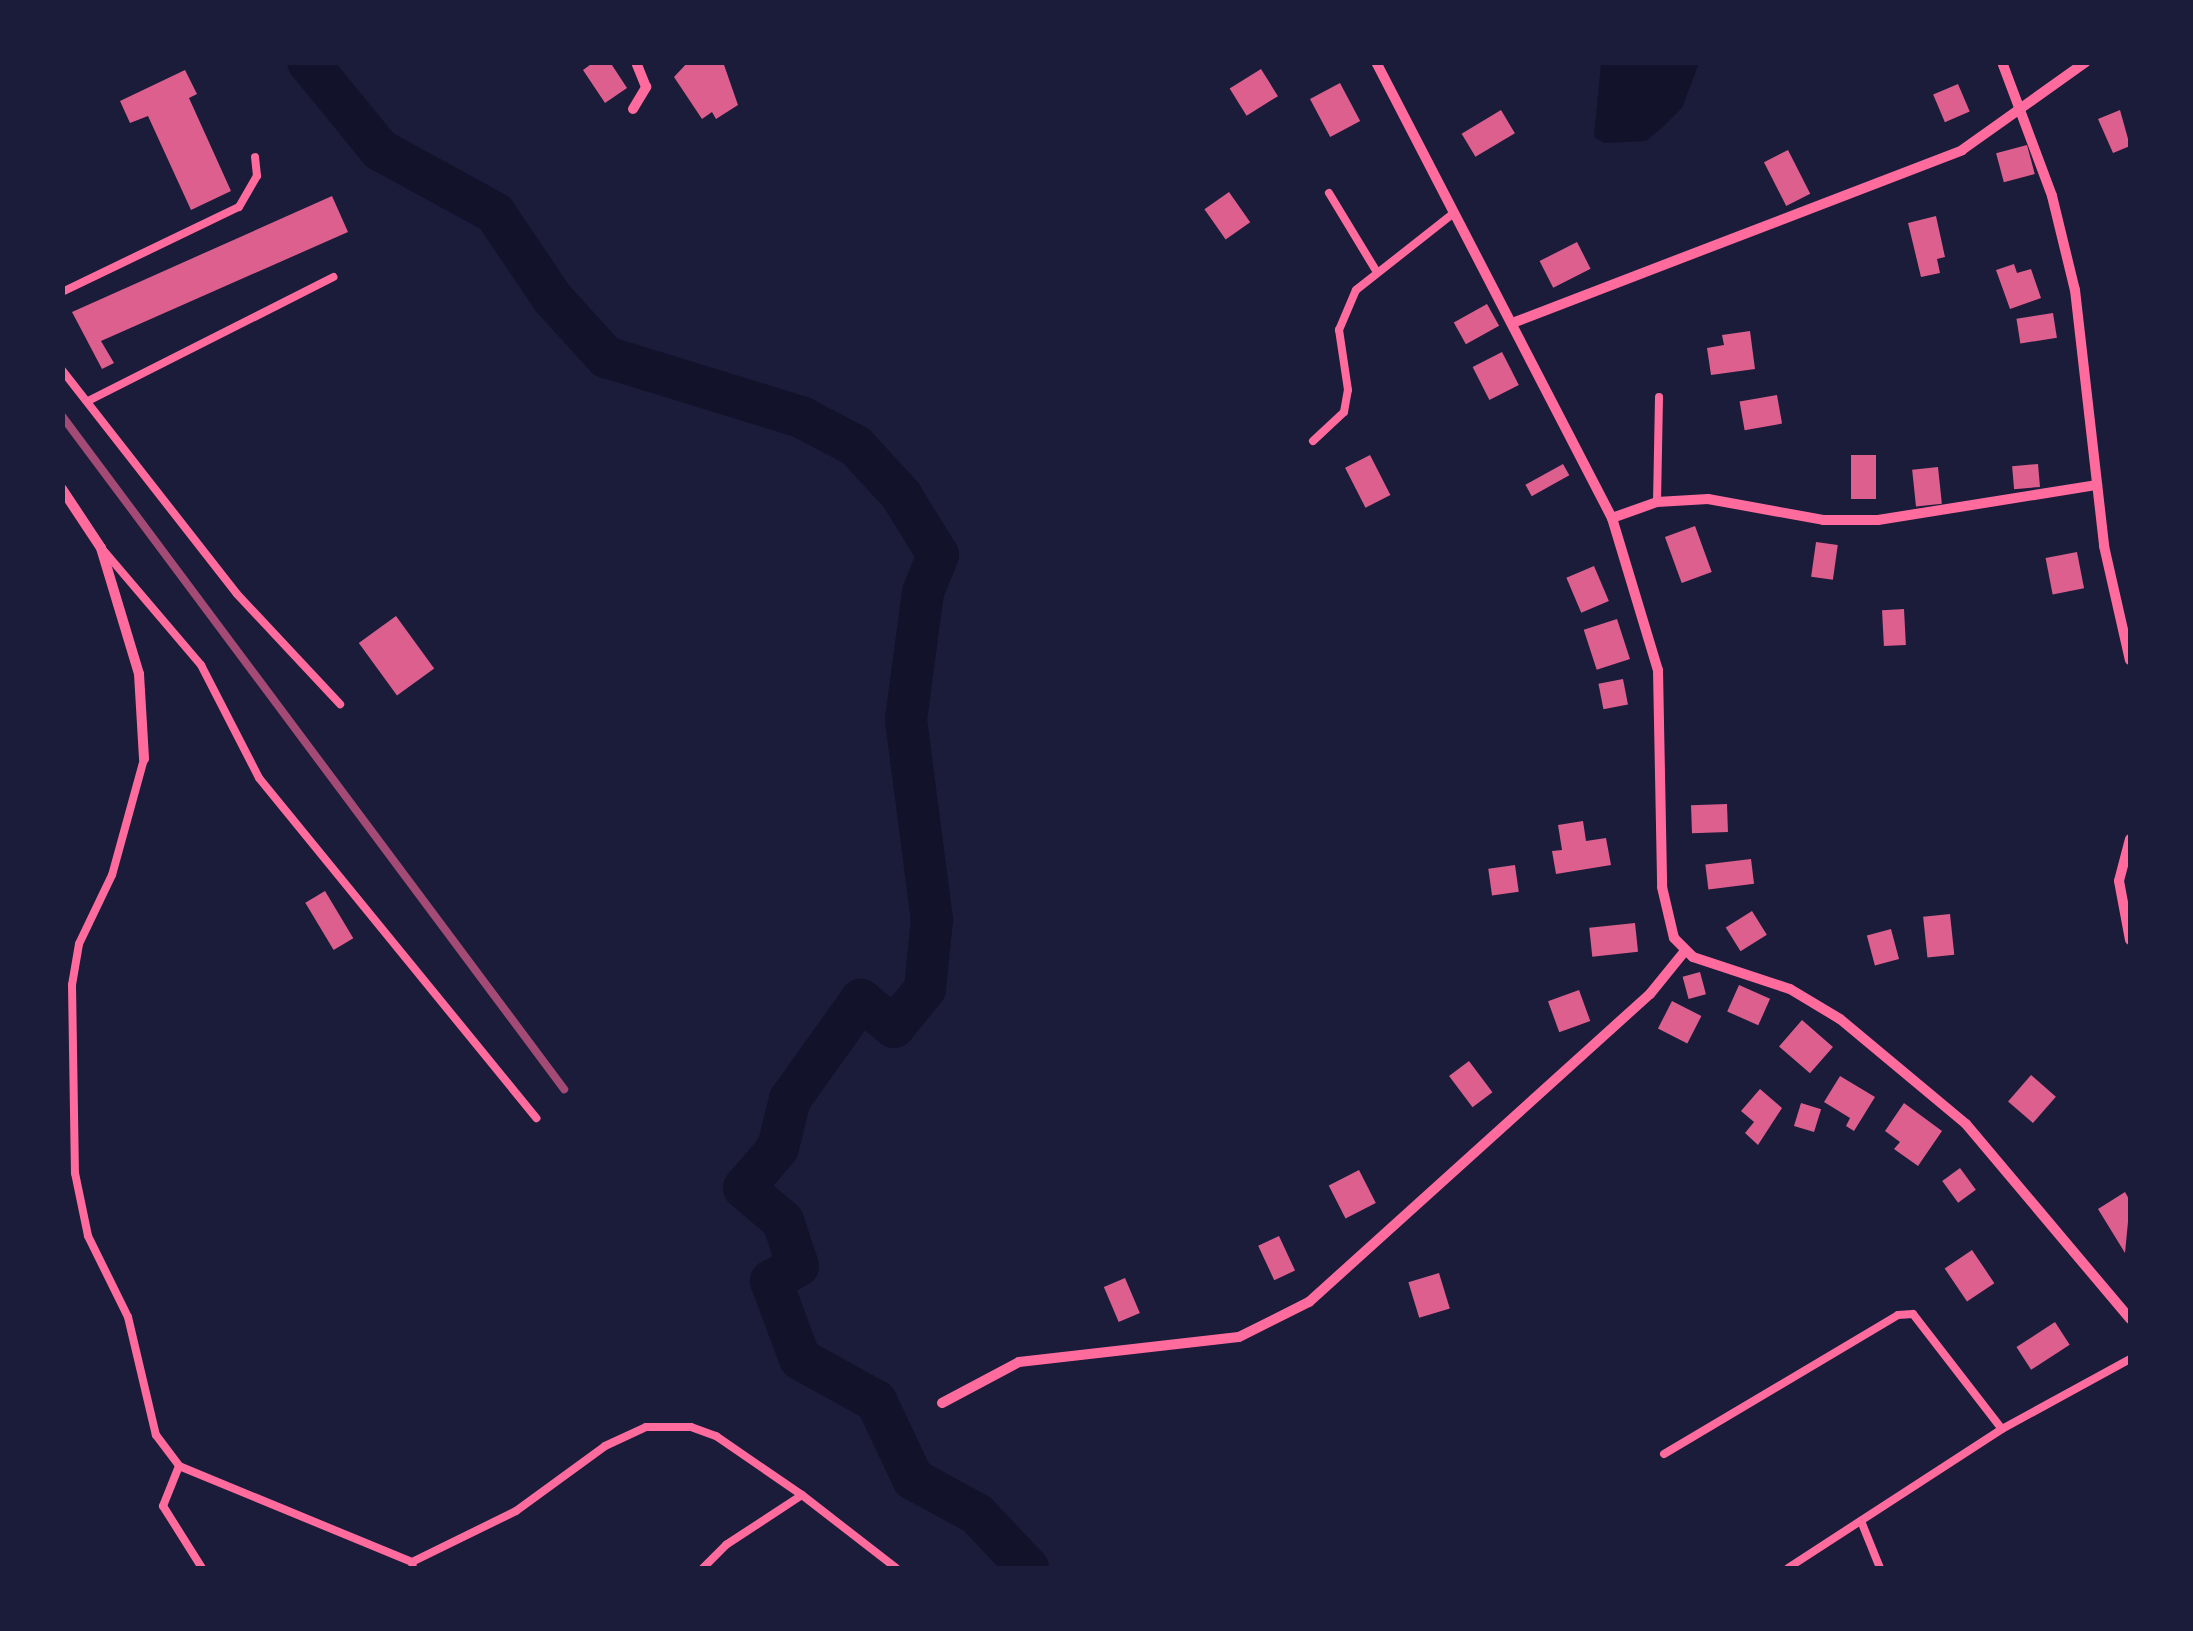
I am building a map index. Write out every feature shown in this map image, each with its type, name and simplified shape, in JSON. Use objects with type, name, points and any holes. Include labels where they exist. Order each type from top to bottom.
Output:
[{"type":"street","points":[[633,108],[646,86],[636,62]]},
{"type":"street","points":[[1376,62],[1458,210],[1612,518],[1658,670],[1662,887],[1669,926],[1684,952],[1790,989],[1840,1019],[1966,1124],[2130,1319]]},
{"type":"street","points":[[2002,62],[2052,196],[2075,290],[2104,546],[2130,660]]},
{"type":"street","points":[[1515,322],[1898,178],[1962,150],[2086,62]]},
{"type":"street","points":[[1612,518],[1657,502],[1708,499],[1824,520],[1878,520],[2097,485]]},
{"type":"street","points":[[62,490],[101,548],[140,674],[144,759]]},
{"type":"street","points":[[2130,840],[2119,881],[2130,940]]},
{"type":"street","points":[[942,1402],[1019,1362],[1239,1337],[1309,1302],[1650,994],[1684,952]]},
{"type":"lane","points":[[62,292],[239,207],[257,176],[255,158]]},
{"type":"lane","points":[[1329,194],[1376,269]]},
{"type":"lane","points":[[1313,441],[1344,412],[1348,390],[1339,330],[1356,290],[1376,269],[1458,210]]},
{"type":"lane","points":[[88,401],[334,277]]},
{"type":"lane","points":[[62,370],[237,594],[340,704]]},
{"type":"lane","points":[[1657,502],[1659,397]]},
{"type":"lane","points":[[101,548],[201,666],[259,778],[536,1118]]},
{"type":"lane","points":[[144,759],[112,875],[79,944],[72,985],[75,1172],[88,1236],[128,1317],[156,1436],[179,1466],[412,1565],[516,1510],[605,1446],[646,1427],[691,1427],[716,1436],[802,1495],[896,1568]]},
{"type":"lane","points":[[1664,1454],[1898,1314],[1913,1314],[2002,1428]]},
{"type":"lane","points":[[1788,1568],[2002,1428],[2130,1358]]},
{"type":"lane","points":[[179,1466],[162,1506],[202,1568]]},
{"type":"lane","points":[[703,1568],[726,1545],[802,1495]]},
{"type":"lane","points":[[1861,1521],[1880,1568]]},
{"type":"shaded area","points":[[1601,62],[1699,63],[1682,108],[1664,126],[1646,141],[1604,143],[1594,137]]},
{"type":"building","points":[[594,62],[610,62],[627,88],[605,103],[583,70]]},
{"type":"building","points":[[688,62],[723,62],[738,105],[716,119],[712,112],[702,119],[674,77]]},
{"type":"building","points":[[1261,69],[1278,96],[1247,116],[1230,89]]},
{"type":"building","points":[[185,70],[197,94],[189,98],[231,191],[191,210],[148,116],[130,123],[120,101]]},
{"type":"building","points":[[1340,83],[1360,121],[1330,137],[1310,99]]},
{"type":"building","points":[[1958,84],[1970,112],[1945,122],[1933,95]]},
{"type":"building","points":[[1501,110],[1515,133],[1475,157],[1462,134]]},
{"type":"building","points":[[2120,110],[2130,146],[2113,153],[2098,119]]},
{"type":"building","points":[[2027,145],[2035,174],[2004,182],[1996,153]]},
{"type":"building","points":[[1788,150],[1810,194],[1786,206],[1764,162]]},
{"type":"building","points":[[1229,192],[1250,222],[1226,240],[1204,209]]},
{"type":"building","points":[[332,196],[348,232],[101,341],[114,363],[102,369],[72,312]]},
{"type":"building","points":[[1936,216],[1945,257],[1937,259],[1940,273],[1921,277],[1908,223]]},
{"type":"building","points":[[1577,242],[1591,269],[1553,288],[1540,261]]},
{"type":"building","points":[[2014,264],[2017,273],[2031,269],[2041,298],[2010,309],[1996,270]]},
{"type":"building","points":[[1487,304],[1499,326],[1466,344],[1454,322]]},
{"type":"building","points":[[2053,313],[2057,338],[2020,343],[2016,319]]},
{"type":"building","points":[[1750,331],[1755,369],[1711,375],[1707,348],[1724,345],[1722,335]]},
{"type":"building","points":[[1502,352],[1519,385],[1489,400],[1473,367]]},
{"type":"building","points":[[1777,395],[1782,424],[1745,430],[1740,402]]},
{"type":"building","points":[[1370,455],[1390,495],[1365,508],[1345,468]]},
{"type":"building","points":[[1851,455],[1876,455],[1876,499],[1851,499]]},
{"type":"building","points":[[1563,464],[1569,475],[1532,496],[1525,485]]},
{"type":"building","points":[[2038,464],[2040,487],[2014,489],[2012,466]]},
{"type":"building","points":[[1938,467],[1942,504],[1916,507],[1912,470]]},
{"type":"building","points":[[1695,526],[1712,572],[1682,583],[1665,537]]},
{"type":"building","points":[[1816,542],[1838,545],[1833,580],[1811,577]]},
{"type":"building","points":[[2077,552],[2084,588],[2053,594],[2046,558]]},
{"type":"building","points":[[1594,566],[1609,601],[1581,613],[1566,578]]},
{"type":"building","points":[[1904,609],[1906,645],[1884,646],[1882,610]]},
{"type":"building","points":[[396,616],[434,669],[397,696],[359,643]]},
{"type":"building","points":[[1617,619],[1630,659],[1597,670],[1584,630]]},
{"type":"building","points":[[1623,679],[1628,705],[1603,709],[1598,684]]},
{"type":"building","points":[[1727,804],[1728,832],[1692,833],[1691,805]]},
{"type":"building","points":[[1583,821],[1586,841],[1606,838],[1611,865],[1556,874],[1552,851],[1562,850],[1558,825]]},
{"type":"building","points":[[1751,859],[1754,884],[1708,889],[1705,865]]},
{"type":"building","points":[[1515,865],[1519,892],[1492,895],[1488,869]]},
{"type":"building","points":[[325,891],[353,938],[334,950],[305,903]]},
{"type":"building","points":[[1752,911],[1767,935],[1741,951],[1726,927]]},
{"type":"building","points":[[1950,914],[1954,955],[1927,958],[1923,917]]},
{"type":"building","points":[[1635,923],[1638,952],[1592,957],[1589,928]]},
{"type":"building","points":[[1891,929],[1899,959],[1875,965],[1867,935]]},
{"type":"building","points":[[1700,972],[1706,994],[1689,999],[1683,977]]},
{"type":"building","points":[[1739,985],[1770,999],[1758,1025],[1727,1011]]},
{"type":"building","points":[[1579,990],[1590,1021],[1559,1032],[1548,1001]]},
{"type":"building","points":[[1672,1001],[1701,1016],[1687,1044],[1658,1029]]},
{"type":"building","points":[[1802,1020],[1833,1047],[1810,1073],[1779,1046]]},
{"type":"building","points":[[1469,1061],[1492,1092],[1473,1107],[1449,1076]]},
{"type":"building","points":[[2031,1075],[2056,1097],[2033,1123],[2008,1101]]},
{"type":"building","points":[[1840,1076],[1875,1097],[1854,1131],[1846,1126],[1850,1118],[1824,1102]]},
{"type":"building","points":[[1760,1089],[1782,1108],[1758,1145],[1745,1133],[1754,1122],[1741,1111]]},
{"type":"building","points":[[1801,1103],[1821,1109],[1814,1132],[1794,1126]]},
{"type":"building","points":[[1904,1103],[1942,1131],[1918,1166],[1894,1149],[1900,1142],[1885,1131]]},
{"type":"building","points":[[1960,1168],[1976,1190],[1958,1203],[1942,1181]]},
{"type":"building","points":[[1359,1170],[1376,1203],[1346,1218],[1329,1185]]},
{"type":"building","points":[[2125,1192],[2130,1201],[2125,1253],[2098,1209]]},
{"type":"building","points":[[1279,1236],[1295,1270],[1274,1280],[1258,1246]]},
{"type":"building","points":[[1972,1250],[1994,1283],[1967,1302],[1945,1268]]},
{"type":"building","points":[[1439,1273],[1450,1308],[1419,1318],[1408,1282]]},
{"type":"building","points":[[1125,1278],[1140,1313],[1119,1322],[1104,1287]]},
{"type":"building","points":[[2055,1322],[2070,1345],[2031,1370],[2016,1347]]},
{"type":"waterway","points":[[308,62],[380,150],[495,213],[553,299],[606,357],[801,417],[856,446],[901,495],[938,555],[923,592],[906,720],[932,919],[925,989],[894,1027],[861,1000],[790,1099],[778,1148],[744,1188],[783,1221],[798,1266],[771,1281],[800,1359],[876,1401],[913,1479],[977,1514],[1028,1568]]},
{"type":"railway","points":[[62,416],[564,1089]]}]
